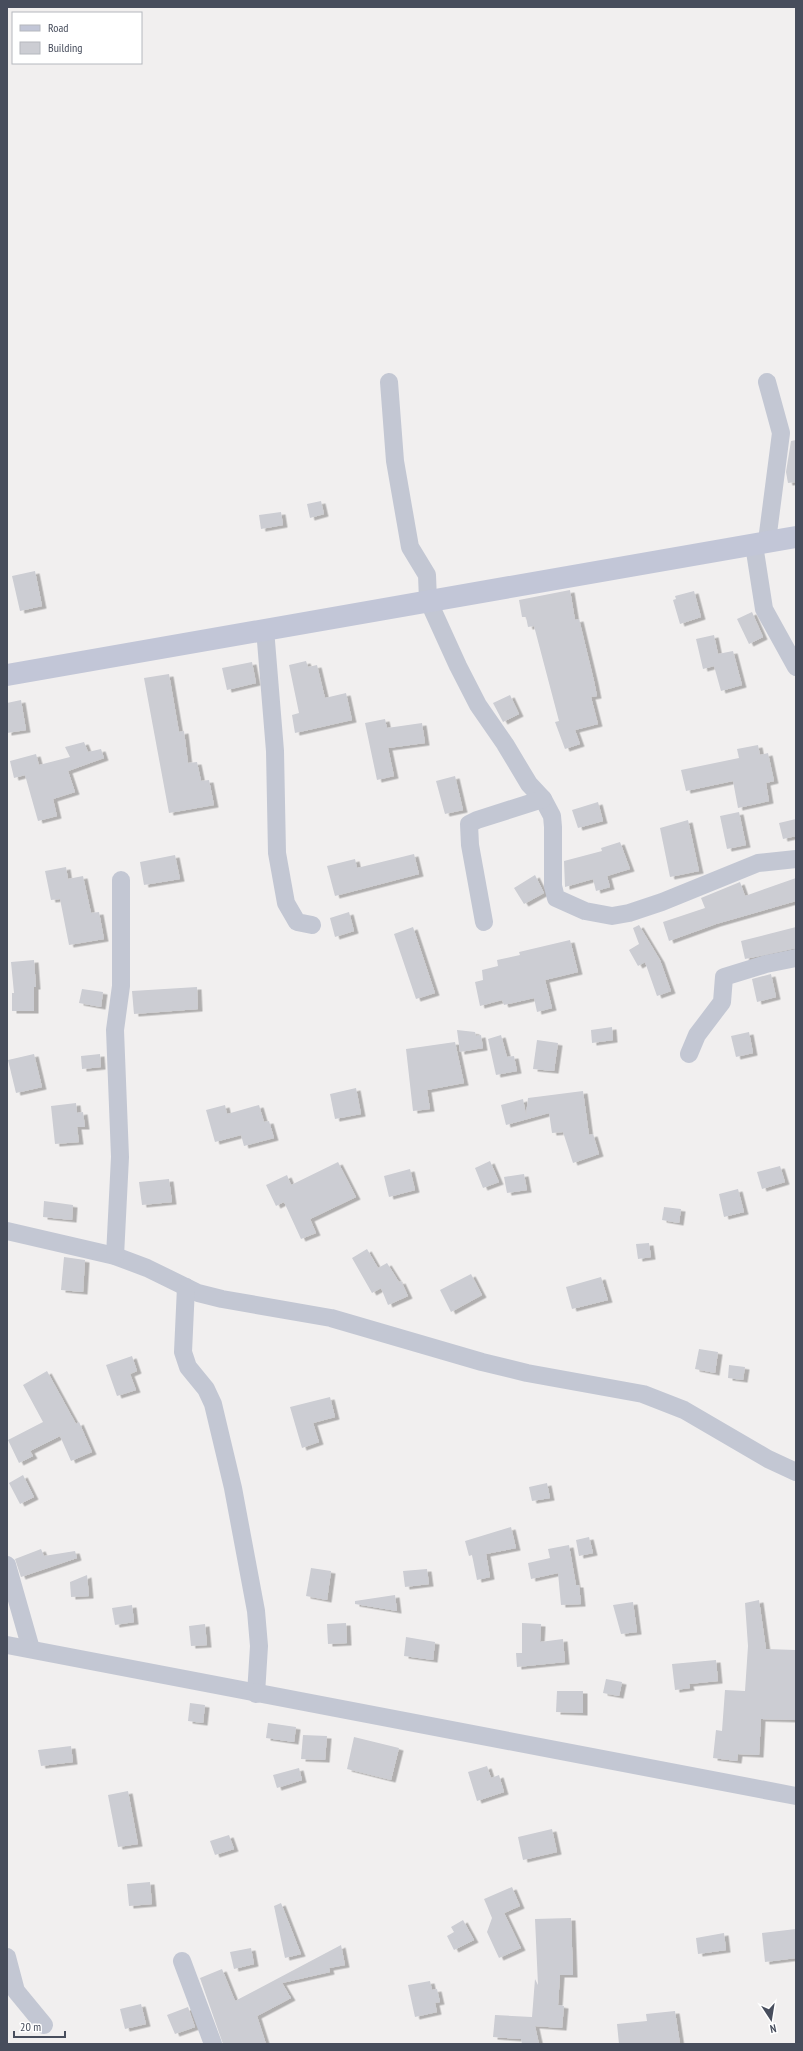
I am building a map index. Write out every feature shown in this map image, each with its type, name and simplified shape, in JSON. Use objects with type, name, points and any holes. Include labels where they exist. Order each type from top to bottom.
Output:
[{"type":"street","points":[[389,382],[395,461],[410,547],[427,575],[428,600],[458,666],[478,704],[505,744],[529,784],[543,799],[552,816],[553,886],[556,898],[585,911],[612,916],[629,914],[758,863],[796,859]]},
{"type":"street","points":[[767,382],[781,432],[761,543],[764,609],[796,667]]},
{"type":"street","points":[[7,675],[428,600],[796,537]]},
{"type":"street","points":[[265,629],[275,751],[277,853],[286,903],[297,922],[312,925]]},
{"type":"street","points":[[484,922],[470,845],[469,824],[477,820],[543,799]]},
{"type":"street","points":[[115,1256],[120,1158],[115,1030],[121,986],[121,880]]},
{"type":"street","points":[[689,1054],[697,1035],[722,1002],[724,977],[766,964],[796,958]]},
{"type":"street","points":[[7,1231],[115,1256],[147,1268],[186,1287],[222,1299],[331,1318],[482,1362],[527,1373],[643,1394],[684,1410],[768,1459],[796,1472]]},
{"type":"street","points":[[186,1287],[183,1352],[188,1367],[206,1390],[213,1404],[233,1488],[256,1611],[259,1646],[256,1694]]},
{"type":"street","points":[[7,1565],[31,1649]]},
{"type":"street","points":[[7,1644],[256,1694],[564,1750],[796,1796]]},
{"type":"street","points":[[7,1957],[16,1991],[44,2025]]},
{"type":"street","points":[[182,1961],[213,2044]]},
{"type":"building","points":[[796,440],[796,482],[788,483],[786,472],[791,441]]},
{"type":"building","points":[[321,501],[324,514],[310,518],[307,504]]},
{"type":"building","points":[[281,512],[283,525],[261,529],[259,515]]},
{"type":"building","points":[[35,571],[42,606],[20,611],[12,576]]},
{"type":"building","points":[[570,590],[575,620],[579,619],[594,681],[597,696],[591,697],[598,724],[575,730],[580,744],[565,749],[555,722],[559,721],[534,626],[528,627],[526,617],[522,617],[519,600]]},
{"type":"building","points":[[694,591],[701,617],[680,624],[673,600],[676,599],[675,596]]},
{"type":"building","points":[[752,612],[763,637],[749,644],[737,619]]},
{"type":"building","points":[[714,635],[718,654],[733,651],[742,685],[721,691],[714,666],[703,669],[696,639]]},
{"type":"building","points":[[306,661],[308,667],[317,665],[325,698],[346,693],[352,720],[295,733],[292,715],[299,713],[289,665]]},
{"type":"building","points":[[252,662],[256,683],[227,690],[222,668]]},
{"type":"building","points":[[169,674],[179,732],[184,731],[188,763],[197,762],[201,781],[209,780],[214,805],[169,813],[144,678]]},
{"type":"building","points":[[510,695],[519,714],[503,722],[493,703]]},
{"type":"building","points":[[21,700],[26,730],[7,733],[7,703]]},
{"type":"building","points":[[385,719],[387,728],[422,723],[425,743],[388,748],[394,776],[377,780],[365,723]]},
{"type":"building","points":[[84,742],[88,752],[101,749],[104,758],[68,771],[75,792],[53,799],[57,816],[38,821],[25,775],[14,778],[10,761],[36,754],[39,765],[70,757],[65,747]]},
{"type":"building","points":[[758,745],[760,755],[768,753],[774,781],[766,783],[769,801],[738,808],[733,781],[686,791],[681,770],[739,758],[737,749]]},
{"type":"building","points":[[455,776],[463,810],[445,814],[436,781]]},
{"type":"building","points":[[598,802],[603,821],[578,828],[572,810]]},
{"type":"building","points":[[739,812],[746,845],[727,849],[720,816]]},
{"type":"building","points":[[796,819],[796,836],[783,839],[779,823]]},
{"type":"building","points":[[688,820],[699,871],[670,877],[660,828]]},
{"type":"building","points":[[620,842],[630,869],[607,876],[610,887],[596,891],[593,879],[565,887],[564,861],[602,851],[601,848]]},
{"type":"building","points":[[414,854],[419,874],[335,896],[327,866],[355,859],[357,868]]},
{"type":"building","points":[[175,855],[180,879],[144,885],[140,862]]},
{"type":"building","points":[[66,867],[68,879],[83,876],[91,913],[99,912],[104,939],[69,945],[60,899],[51,900],[45,871]]},
{"type":"building","points":[[535,875],[544,893],[524,904],[514,888]]},
{"type":"building","points":[[796,878],[796,901],[716,924],[669,941],[663,922],[705,908],[701,898],[740,882],[745,896]]},
{"type":"building","points":[[349,912],[354,931],[335,937],[330,918]]},
{"type":"building","points":[[639,925],[660,960],[671,991],[657,996],[645,962],[638,966],[629,950],[639,944],[633,928]]},
{"type":"building","points":[[413,927],[435,993],[416,999],[394,934]]},
{"type":"building","points":[[796,927],[796,948],[745,959],[741,941]]},
{"type":"building","points":[[570,940],[578,972],[545,980],[552,1008],[537,1012],[534,998],[504,1005],[502,1000],[480,1006],[475,982],[483,980],[482,970],[498,966],[497,960],[520,955],[519,952]]},
{"type":"building","points":[[34,960],[36,987],[34,987],[34,1011],[12,1011],[12,993],[14,993],[11,962]]},
{"type":"building","points":[[771,974],[776,997],[757,1002],[752,979]]},
{"type":"building","points":[[197,987],[198,1009],[134,1014],[132,991]]},
{"type":"building","points":[[82,989],[103,992],[101,1007],[79,1003]]},
{"type":"building","points":[[612,1027],[613,1040],[592,1043],[591,1030]]},
{"type":"building","points":[[457,1030],[475,1032],[476,1036],[481,1035],[483,1048],[460,1052]]},
{"type":"building","points":[[749,1032],[753,1053],[736,1057],[731,1036]]},
{"type":"building","points":[[501,1035],[507,1057],[514,1056],[517,1071],[496,1075],[488,1039]]},
{"type":"building","points":[[537,1040],[558,1043],[554,1071],[533,1069]]},
{"type":"building","points":[[455,1042],[464,1083],[427,1090],[430,1109],[413,1111],[406,1049]]},
{"type":"building","points":[[34,1054],[42,1087],[16,1093],[8,1060]]},
{"type":"building","points":[[100,1054],[101,1067],[82,1069],[81,1056]]},
{"type":"building","points":[[356,1088],[361,1114],[335,1119],[330,1094]]},
{"type":"building","points":[[583,1091],[589,1135],[593,1134],[599,1154],[573,1163],[563,1132],[552,1133],[549,1113],[506,1125],[501,1105],[523,1099],[526,1115],[528,1098]]},
{"type":"building","points":[[76,1103],[77,1113],[83,1112],[85,1127],[77,1127],[79,1142],[55,1144],[51,1106]]},
{"type":"building","points":[[225,1105],[227,1114],[259,1105],[264,1122],[269,1121],[274,1138],[244,1146],[241,1135],[215,1142],[206,1110]]},
{"type":"building","points":[[490,1161],[499,1182],[483,1188],[475,1168]]},
{"type":"building","points":[[338,1162],[356,1197],[310,1219],[316,1233],[301,1239],[284,1202],[276,1206],[266,1185],[287,1175],[291,1185]]},
{"type":"building","points":[[780,1166],[785,1182],[762,1189],[757,1172]]},
{"type":"building","points":[[410,1169],[415,1190],[389,1197],[384,1176]]},
{"type":"building","points":[[524,1174],[527,1190],[507,1193],[504,1177]]},
{"type":"building","points":[[169,1179],[172,1202],[142,1205],[139,1182]]},
{"type":"building","points":[[738,1189],[744,1212],[724,1217],[719,1194]]},
{"type":"building","points":[[44,1201],[73,1205],[72,1220],[43,1217]]},
{"type":"building","points":[[664,1207],[681,1209],[679,1223],[662,1220]]},
{"type":"building","points":[[649,1243],[651,1257],[638,1259],[636,1244]]},
{"type":"building","points":[[367,1249],[378,1268],[387,1263],[399,1282],[401,1281],[408,1296],[388,1305],[381,1288],[372,1293],[352,1258]]},
{"type":"building","points":[[64,1257],[85,1260],[83,1292],[61,1290]]},
{"type":"building","points":[[471,1274],[482,1295],[451,1312],[440,1290]]},
{"type":"building","points":[[601,1277],[608,1300],[572,1309],[566,1287]]},
{"type":"building","points":[[699,1349],[718,1352],[715,1373],[695,1369]]},
{"type":"building","points":[[132,1356],[137,1371],[130,1374],[136,1390],[117,1396],[106,1365]]},
{"type":"building","points":[[729,1365],[745,1367],[743,1380],[728,1378]]},
{"type":"building","points":[[47,1371],[76,1424],[79,1422],[92,1452],[71,1461],[60,1436],[30,1451],[33,1456],[19,1463],[8,1440],[43,1422],[23,1385]]},
{"type":"building","points":[[330,1397],[335,1417],[313,1423],[319,1442],[302,1448],[290,1407]]},
{"type":"building","points":[[23,1475],[34,1497],[20,1504],[9,1483]]},
{"type":"building","points":[[547,1483],[550,1498],[532,1501],[529,1487]]},
{"type":"building","points":[[511,1527],[516,1548],[486,1554],[490,1577],[477,1580],[472,1555],[469,1556],[465,1541]]},
{"type":"building","points":[[589,1537],[593,1553],[579,1556],[576,1540]]},
{"type":"building","points":[[569,1545],[576,1585],[579,1585],[581,1604],[561,1605],[558,1573],[531,1579],[528,1563],[550,1558],[548,1549]]},
{"type":"building","points":[[41,1549],[44,1556],[75,1551],[77,1558],[21,1577],[15,1559]]},
{"type":"building","points":[[311,1568],[331,1571],[327,1600],[306,1596]]},
{"type":"building","points":[[427,1569],[429,1584],[405,1587],[403,1571]]},
{"type":"building","points":[[87,1575],[89,1596],[71,1597],[70,1582]]},
{"type":"building","points":[[395,1595],[397,1611],[355,1604],[355,1601]]},
{"type":"building","points":[[759,1600],[766,1649],[796,1650],[796,1720],[761,1719],[759,1755],[738,1754],[737,1761],[713,1758],[716,1730],[722,1731],[725,1690],[745,1691],[748,1646],[745,1603]]},
{"type":"building","points":[[633,1602],[637,1632],[621,1634],[613,1605]]},
{"type":"building","points":[[132,1605],[134,1622],[115,1625],[112,1608]]},
{"type":"building","points":[[346,1623],[347,1643],[328,1644],[327,1624]]},
{"type":"building","points":[[522,1623],[541,1624],[540,1642],[563,1639],[565,1662],[517,1667],[516,1653],[522,1653]]},
{"type":"building","points":[[205,1624],[207,1645],[191,1646],[189,1626]]},
{"type":"building","points":[[406,1637],[435,1642],[433,1660],[404,1656]]},
{"type":"building","points":[[716,1660],[718,1681],[689,1684],[690,1688],[675,1690],[672,1664]]},
{"type":"building","points":[[606,1679],[622,1682],[619,1696],[603,1693]]},
{"type":"building","points":[[557,1691],[583,1691],[583,1713],[556,1712]]},
{"type":"building","points":[[190,1703],[205,1705],[203,1723],[188,1721]]},
{"type":"building","points":[[268,1723],[296,1727],[294,1742],[266,1738]]},
{"type":"building","points":[[303,1735],[327,1736],[325,1760],[301,1759]]},
{"type":"building","points":[[354,1737],[399,1748],[391,1780],[347,1769]]},
{"type":"building","points":[[71,1746],[73,1762],[41,1766],[38,1750]]},
{"type":"building","points":[[487,1766],[491,1778],[499,1775],[504,1792],[477,1801],[468,1772]]},
{"type":"building","points":[[299,1768],[302,1780],[277,1788],[273,1775]]},
{"type":"building","points":[[128,1791],[138,1844],[118,1847],[108,1795]]},
{"type":"building","points":[[552,1829],[557,1852],[523,1860],[518,1837]]},
{"type":"building","points":[[229,1835],[234,1849],[215,1855],[210,1841]]},
{"type":"building","points":[[150,1882],[152,1904],[129,1906],[127,1884]]},
{"type":"building","points":[[512,1887],[520,1906],[504,1913],[521,1948],[499,1958],[487,1932],[492,1918],[484,1899]]},
{"type":"building","points":[[281,1903],[301,1954],[285,1958],[274,1906]]},
{"type":"building","points":[[571,1918],[573,1975],[560,1975],[558,2005],[564,2006],[562,2028],[535,2026],[539,2044],[522,2044],[521,2039],[493,2037],[495,2015],[532,2017],[535,1979],[538,1985],[535,1919]]},
{"type":"building","points":[[463,1920],[474,1940],[454,1950],[447,1936],[454,1932],[451,1927]]},
{"type":"building","points":[[796,1929],[796,1958],[765,1962],[762,1933]]},
{"type":"building","points":[[724,1933],[726,1950],[698,1954],[696,1938]]},
{"type":"building","points":[[341,1945],[345,1965],[329,1968],[330,1972],[282,1983],[291,1998],[257,2016],[266,2044],[223,2044],[200,1978],[222,1969],[235,2001]]},
{"type":"building","points":[[251,1948],[254,1964],[234,1969],[230,1952]]},
{"type":"building","points":[[430,1981],[432,1990],[437,1989],[440,2002],[435,2003],[437,2012],[415,2017],[408,1985]]},
{"type":"building","points":[[141,2004],[146,2024],[125,2029],[120,2009]]},
{"type":"building","points":[[188,2007],[195,2027],[175,2034],[167,2015]]},
{"type":"building","points":[[675,2011],[680,2044],[619,2044],[617,2024],[647,2021],[646,2014]]}]
